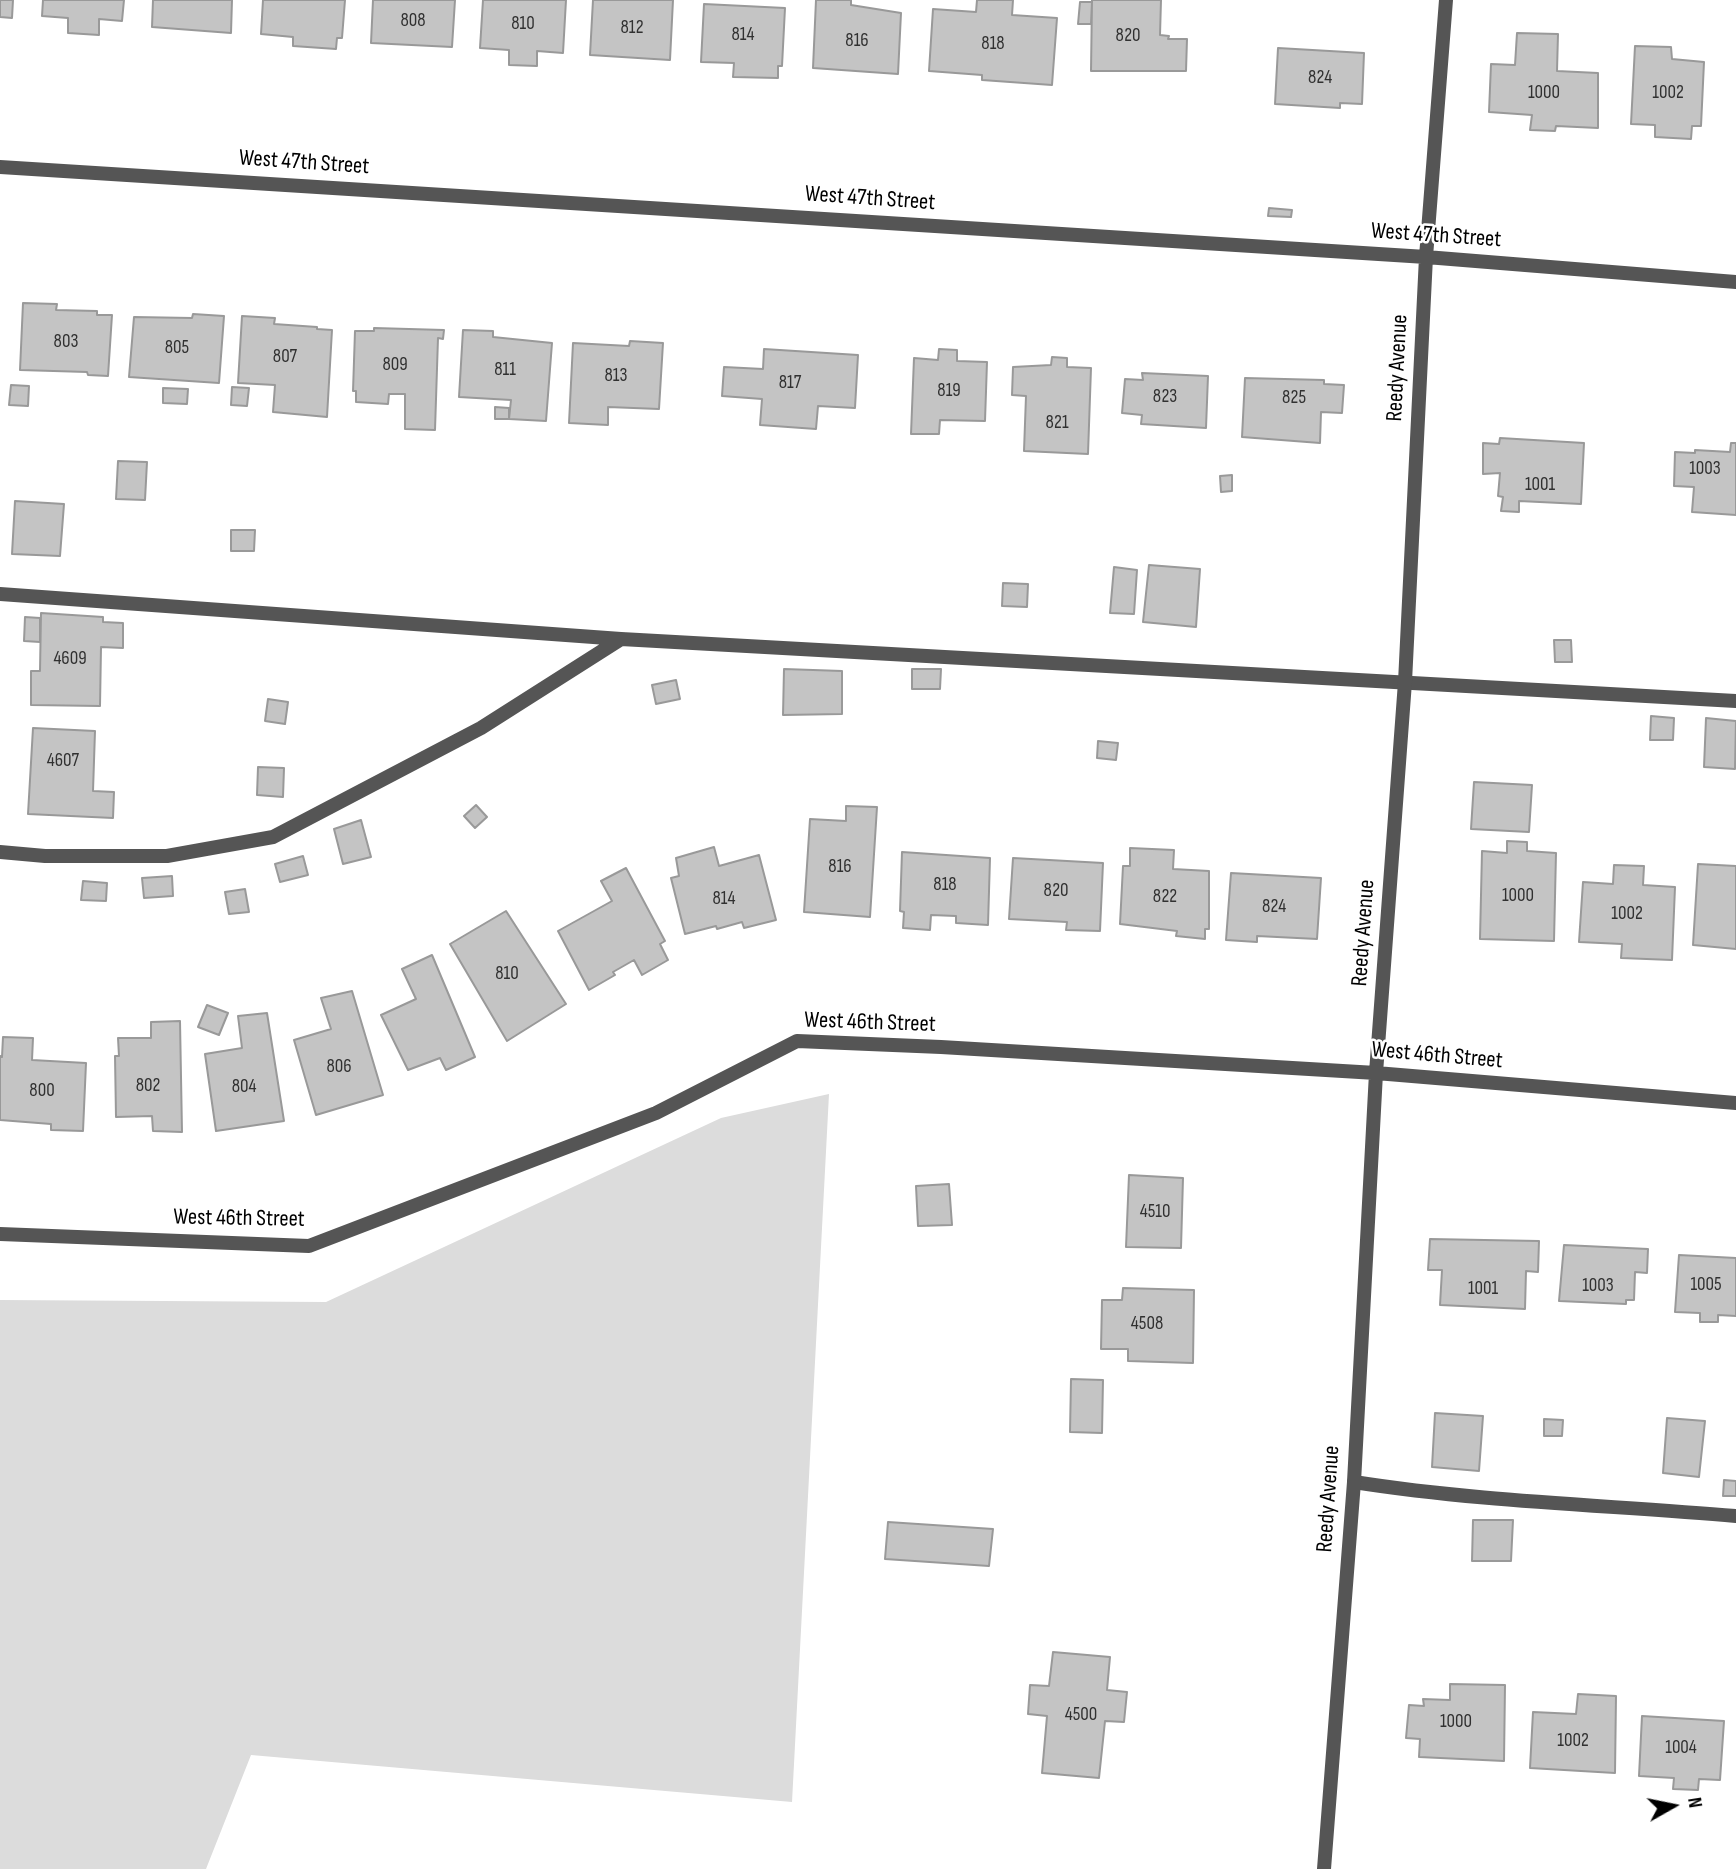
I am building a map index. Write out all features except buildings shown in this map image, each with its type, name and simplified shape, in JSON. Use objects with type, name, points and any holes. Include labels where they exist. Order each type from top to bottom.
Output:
[{"type":"street","name":"Reedy Avenue","points":[[1324,1869],[1354,1482],[1376,1073],[1405,682],[1426,257],[1446,0]]},
{"type":"street","name":"West 47th Street","points":[[0,167],[1426,257],[1736,282]]},
{"type":"street","points":[[0,594],[621,639],[1736,701]]},
{"type":"street","points":[[0,852],[45,856],[167,856],[274,837],[481,728],[621,639]]},
{"type":"street","name":"West 46th Street","points":[[0,1234],[309,1246],[656,1113],[797,1041],[1376,1073],[1736,1103]]},
{"type":"street","points":[[1354,1482],[1420,1493],[1518,1502],[1627,1506],[1736,1516]]},
{"type":"shaded area","points":[[829,1094],[792,1802],[251,1755],[206,1869],[0,1869],[0,1300],[326,1302],[721,1118]]}]
